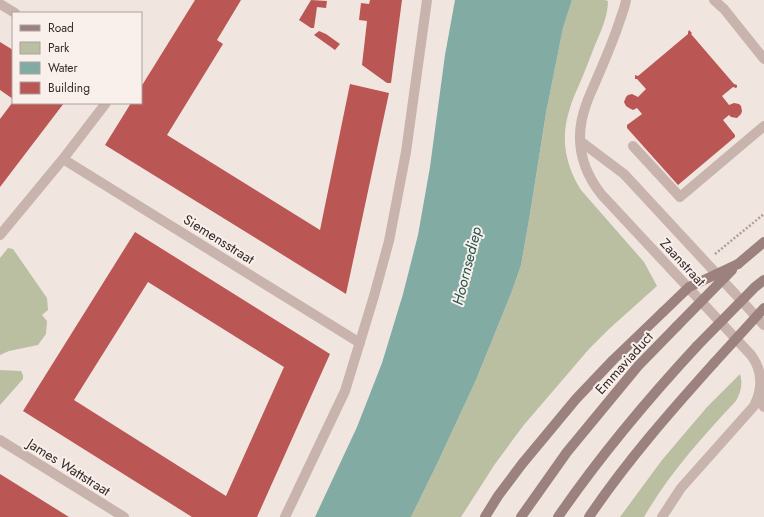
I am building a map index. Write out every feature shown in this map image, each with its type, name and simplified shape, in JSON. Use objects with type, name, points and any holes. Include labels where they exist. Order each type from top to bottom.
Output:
[{"type":"main road","name":"Emmaviaduct","points":[[521,517],[567,452],[638,366],[738,264],[764,242]]},
{"type":"main road","points":[[484,517],[522,464],[576,399],[613,360],[689,287],[738,264]]},
{"type":"main road","points":[[558,517],[579,486],[661,384],[755,287],[764,280]]},
{"type":"main road","points":[[590,517],[601,500],[640,450],[714,363],[764,308]]},
{"type":"street","points":[[285,517],[345,391],[389,241],[406,152],[427,0]]},
{"type":"street","name":"Zaanstraat","points":[[626,0],[616,33],[582,118],[580,141],[582,158],[586,171],[592,183],[601,194],[755,360],[761,380],[762,395],[681,488],[662,517]]},
{"type":"street","points":[[714,0],[724,9],[764,59]]},
{"type":"street","points":[[0,4],[13,12]]},
{"type":"street","points":[[0,236],[63,159],[105,104]]},
{"type":"street","points":[[633,146],[680,197],[764,126]]},
{"type":"street","points":[[580,141],[624,174],[764,325]]},
{"type":"street","name":"Siemensstraat","points":[[63,159],[360,343]]},
{"type":"street","points":[[762,395],[764,407]]},
{"type":"street","name":"James Wattstraat","points":[[0,440],[124,517]]},
{"type":"green space","points":[[572,0],[608,1],[604,23],[573,99],[567,119],[565,140],[568,161],[581,190],[644,262],[657,286],[589,349],[523,426],[495,464],[461,517],[411,517],[476,380],[521,265],[546,113],[563,28]]},
{"type":"green space","points":[[8,248],[13,249],[47,298],[48,310],[42,315],[47,321],[46,334],[38,345],[9,351],[0,355],[0,258]]},
{"type":"green space","points":[[0,370],[21,371],[23,379],[0,405]]},
{"type":"green space","points":[[740,374],[741,388],[736,401],[675,471],[644,517],[620,517],[662,460],[707,407]]},
{"type":"water","name":"Hoornsediep","points":[[455,0],[572,0],[563,28],[546,113],[521,265],[476,380],[411,517],[315,517],[357,427],[382,363],[403,294],[418,235],[430,167],[445,55]]},
{"type":"building","points":[[195,0],[241,0],[217,40],[223,44],[167,135],[320,230],[350,84],[389,93],[346,294],[105,145],[130,104],[142,104],[142,85]]},
{"type":"building","points":[[311,0],[327,1],[326,8],[317,7],[314,28],[311,28],[299,20]]},
{"type":"building","points":[[370,0],[402,0],[391,83],[387,83],[362,65],[367,21],[359,20],[361,3],[369,4]]},
{"type":"building","points":[[689,30],[734,84],[737,85],[736,88],[733,87],[722,96],[729,105],[734,103],[739,104],[742,111],[737,118],[729,115],[723,120],[735,137],[678,185],[627,128],[627,125],[642,114],[637,108],[633,110],[626,106],[624,102],[628,95],[632,94],[638,97],[646,89],[637,79],[635,79],[635,75],[638,76],[688,34]]},
{"type":"building","points":[[319,31],[340,44],[335,50],[314,35]]},
{"type":"building","points":[[0,42],[12,49],[12,98],[0,90]]},
{"type":"building","points":[[12,103],[63,104],[0,187],[0,119]]},
{"type":"building","points":[[135,232],[330,354],[257,517],[192,517],[23,411]],"holes":[[[148,282],[284,367],[226,496],[74,400]]]},
{"type":"building","points":[[0,474],[69,517],[0,517]]}]
